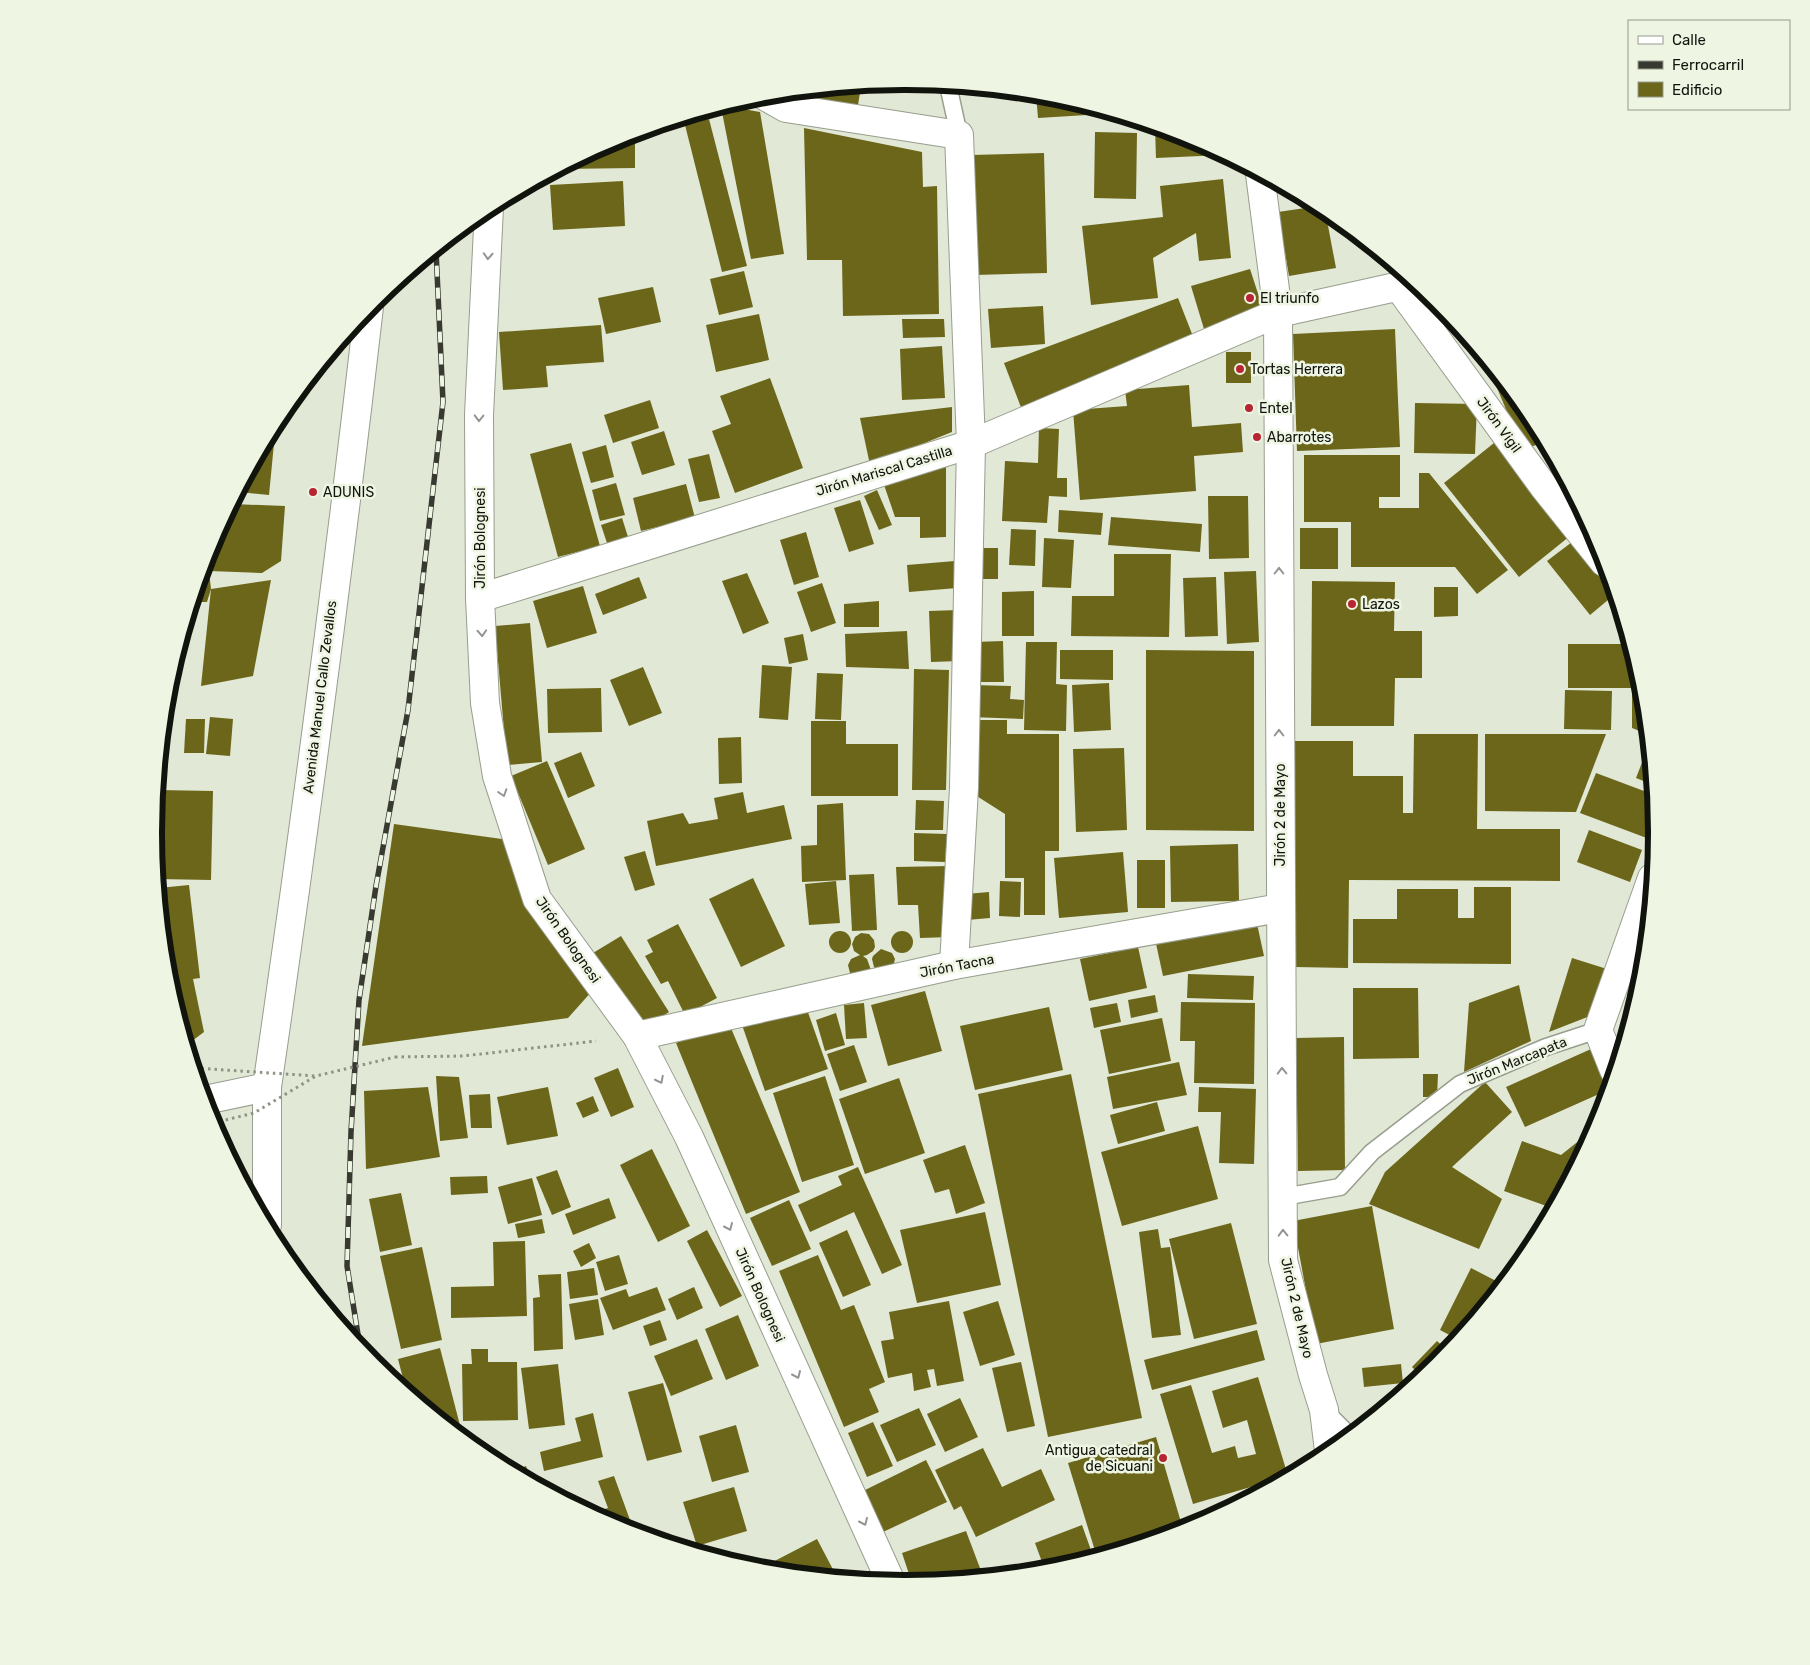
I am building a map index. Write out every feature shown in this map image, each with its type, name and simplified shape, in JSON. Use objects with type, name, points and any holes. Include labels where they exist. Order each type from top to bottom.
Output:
[{"type":"street","points":[[775,102],[786,108],[959,135],[971,444],[964,788],[954,966]]},
{"type":"street","name":"Jirón 2 de Mayo","points":[[1261,181],[1278,313],[1280,908],[1284,1260],[1313,1375],[1324,1410],[1328,1443]]},
{"type":"street","name":"Jirón Bolognesi","points":[[488,218],[479,415],[480,598],[485,702],[497,776],[537,899],[637,1036],[689,1137],[887,1574]]},
{"type":"street","name":"Jirón Mariscal Castilla","points":[[480,598],[971,444],[1278,313],[1406,284]]},
{"type":"street","name":"Jirón Vigil","points":[[1407,285],[1544,487],[1589,543]]},
{"type":"street","name":"Avenida Manuel Callo Zevallos","points":[[267,1212],[268,1086],[296,885],[367,321]]},
{"type":"street","points":[[1611,1062],[1598,1030],[1644,901]]},
{"type":"street","name":"Jirón Tacna","points":[[637,1036],[954,966],[1280,908]]},
{"type":"street","points":[[212,1098],[268,1086]]},
{"type":"lane","points":[[949,92],[959,135]]},
{"type":"lane","name":"Jirón Marcapata","points":[[1283,1197],[1340,1187],[1372,1152],[1460,1084],[1546,1047],[1598,1030]]},
{"type":"lane","points":[[1324,1410],[1345,1431]]},
{"type":"path","points":[[221,1121],[254,1113],[316,1076],[395,1057],[463,1056],[637,1036]]},
{"type":"path","points":[[201,1068],[316,1076]]},
{"type":"building","points":[[860,92],[858,105],[804,97]]},
{"type":"building","points":[[1037,102],[1095,115],[1038,118]]},
{"type":"building","points":[[741,109],[760,112],[784,254],[751,259],[722,113]]},
{"type":"building","points":[[709,119],[747,266],[722,272],[685,125]]},
{"type":"building","points":[[804,128],[922,152],[923,187],[937,186],[939,314],[843,316],[842,260],[807,260]]},
{"type":"building","points":[[1095,132],[1137,133],[1136,199],[1094,198]]},
{"type":"building","points":[[1155,133],[1208,156],[1156,158]]},
{"type":"building","points":[[635,141],[635,168],[573,169]]},
{"type":"building","points":[[1044,153],[1047,273],[975,275],[972,155]]},
{"type":"building","points":[[1223,179],[1231,258],[1199,261],[1196,233],[1153,258],[1158,298],[1091,305],[1082,226],[1163,217],[1160,186]]},
{"type":"building","points":[[623,181],[625,226],[553,230],[550,185]]},
{"type":"building","points":[[1306,208],[1327,222],[1336,268],[1289,276],[1278,212]]},
{"type":"building","points":[[1250,269],[1264,312],[1204,329],[1191,286]]},
{"type":"building","points":[[744,271],[753,307],[719,315],[710,279]]},
{"type":"building","points":[[653,287],[661,322],[606,334],[598,298]]},
{"type":"building","points":[[1178,298],[1196,344],[1022,410],[1004,363]]},
{"type":"building","points":[[1043,306],[1045,344],[991,348],[988,309]]},
{"type":"building","points":[[759,314],[769,360],[716,372],[706,325]]},
{"type":"building","points":[[902,319],[944,319],[945,337],[903,338]]},
{"type":"building","points":[[601,325],[604,362],[546,366],[548,387],[503,390],[499,332]]},
{"type":"building","points":[[1395,329],[1400,447],[1297,451],[1293,334]]},
{"type":"building","points":[[942,346],[945,398],[902,400],[900,349]]},
{"type":"building","points":[[1226,352],[1251,352],[1251,383],[1226,383]]},
{"type":"building","points":[[770,378],[803,468],[735,493],[712,431],[731,424],[720,396]]},
{"type":"building","points":[[1493,379],[1538,444],[1523,450]]},
{"type":"building","points":[[1189,385],[1192,427],[1241,423],[1243,452],[1194,456],[1196,491],[1080,500],[1073,410],[1127,406],[1125,390]]},
{"type":"building","points":[[650,400],[659,428],[613,443],[604,415]]},
{"type":"building","points":[[1415,403],[1477,404],[1475,454],[1414,453]]},
{"type":"building","points":[[952,407],[952,432],[870,465],[860,418]]},
{"type":"building","points":[[1039,428],[1059,429],[1057,478],[1067,478],[1067,497],[1049,496],[1047,523],[1002,521],[1005,461],[1038,463]]},
{"type":"building","points":[[664,431],[675,465],[642,475],[631,442]]},
{"type":"building","points":[[274,442],[269,495],[245,493]]},
{"type":"building","points":[[571,443],[600,546],[558,557],[530,454]]},
{"type":"building","points":[[1494,443],[1570,536],[1519,577],[1444,483]]},
{"type":"building","points":[[606,445],[614,477],[591,483],[582,452]]},
{"type":"building","points":[[709,454],[720,498],[699,502],[688,459]]},
{"type":"building","points":[[1304,455],[1400,455],[1400,497],[1379,497],[1379,508],[1419,508],[1419,473],[1429,473],[1508,570],[1477,594],[1455,567],[1351,567],[1351,522],[1304,522]]},
{"type":"building","points":[[946,460],[946,537],[920,538],[920,517],[895,517],[883,482]]},
{"type":"building","points":[[616,483],[625,515],[600,521],[592,490]]},
{"type":"building","points":[[686,484],[695,518],[641,531],[633,498]]},
{"type":"building","points":[[877,490],[892,525],[879,530],[864,496]]},
{"type":"building","points":[[1208,496],[1248,496],[1249,558],[1209,559]]},
{"type":"building","points":[[860,500],[874,544],[849,552],[834,508]]},
{"type":"building","points":[[239,504],[285,506],[281,561],[262,573],[210,571]]},
{"type":"building","points":[[1059,510],[1103,513],[1101,535],[1058,532]]},
{"type":"building","points":[[1111,517],[1202,524],[1200,552],[1108,545]]},
{"type":"building","points":[[622,518],[629,540],[608,546],[601,525]]},
{"type":"building","points":[[1300,528],[1338,528],[1338,569],[1300,569]]},
{"type":"building","points":[[1011,529],[1036,530],[1035,566],[1009,565]]},
{"type":"building","points":[[806,532],[819,577],[794,585],[780,540]]},
{"type":"building","points":[[1044,538],[1074,540],[1071,588],[1042,587]]},
{"type":"building","points":[[1572,542],[1603,582],[1609,599],[1590,615],[1547,561]]},
{"type":"building","points":[[973,548],[998,548],[998,579],[973,579]]},
{"type":"building","points":[[1114,554],[1171,554],[1169,637],[1071,636],[1072,596],[1114,596]]},
{"type":"building","points":[[955,561],[957,588],[909,592],[907,565]]},
{"type":"building","points":[[1256,571],[1259,642],[1227,644],[1224,572]]},
{"type":"building","points":[[747,573],[769,623],[743,634],[722,581]]},
{"type":"building","points":[[209,574],[211,589],[207,602],[200,602]]},
{"type":"building","points":[[639,577],[647,598],[603,615],[595,594]]},
{"type":"building","points":[[1216,577],[1218,636],[1185,637],[1183,578]]},
{"type":"building","points":[[271,580],[253,676],[201,686],[211,589]]},
{"type":"building","points":[[1312,581],[1395,582],[1394,631],[1422,631],[1422,678],[1395,678],[1394,726],[1311,726]]},
{"type":"building","points":[[822,583],[836,623],[811,632],[797,592]]},
{"type":"building","points":[[583,586],[597,633],[547,648],[533,601]]},
{"type":"building","points":[[1434,587],[1458,587],[1458,616],[1434,617]]},
{"type":"building","points":[[1034,591],[1034,636],[1002,636],[1002,592]]},
{"type":"building","points":[[879,601],[879,627],[844,627],[844,604]]},
{"type":"building","points":[[958,610],[960,661],[931,662],[929,611]]},
{"type":"building","points":[[530,623],[542,762],[507,765],[495,626]]},
{"type":"building","points":[[907,631],[909,669],[846,667],[845,634]]},
{"type":"building","points":[[803,634],[808,660],[789,664],[784,638]]},
{"type":"building","points":[[1003,641],[1004,682],[974,682],[974,642]]},
{"type":"building","points":[[1026,642],[1057,642],[1056,684],[1067,685],[1066,731],[1024,730]]},
{"type":"building","points":[[1568,644],[1623,644],[1633,688],[1640,731],[1632,728],[1632,688],[1568,688]]},
{"type":"building","points":[[1060,650],[1113,650],[1113,680],[1060,679]]},
{"type":"building","points":[[1146,650],[1254,651],[1254,831],[1146,830]]},
{"type":"building","points":[[762,665],[792,667],[788,720],[759,718]]},
{"type":"building","points":[[643,667],[662,713],[629,726],[610,680]]},
{"type":"building","points":[[914,669],[949,670],[946,790],[912,790]]},
{"type":"building","points":[[817,673],[843,674],[841,720],[815,719]]},
{"type":"building","points":[[1109,683],[1111,730],[1074,732],[1072,685]]},
{"type":"building","points":[[972,685],[1011,686],[1010,699],[1024,700],[1023,719],[970,717]]},
{"type":"building","points":[[601,688],[602,732],[548,733],[547,689]]},
{"type":"building","points":[[1565,690],[1612,691],[1611,730],[1564,729]]},
{"type":"building","points":[[210,717],[233,719],[230,756],[206,754]]},
{"type":"building","points":[[186,719],[205,719],[204,753],[184,753]]},
{"type":"building","points":[[972,720],[1007,720],[1007,734],[1059,734],[1059,851],[1045,851],[1045,915],[1024,915],[1024,878],[1005,878],[1005,814],[972,793]]},
{"type":"building","points":[[811,721],[846,721],[846,744],[898,744],[898,796],[811,796]]},
{"type":"building","points":[[1414,734],[1478,734],[1477,829],[1560,829],[1560,881],[1349,880],[1348,968],[1295,967],[1295,741],[1353,741],[1353,776],[1403,776],[1403,813],[1413,813]]},
{"type":"building","points":[[1485,734],[1606,734],[1576,812],[1485,811]]},
{"type":"building","points":[[741,737],[742,783],[719,784],[718,738]]},
{"type":"building","points":[[1124,748],[1127,830],[1076,832],[1073,749]]},
{"type":"building","points":[[581,752],[595,786],[568,798],[554,763]]},
{"type":"building","points":[[1643,759],[1646,782],[1636,778]]},
{"type":"building","points":[[547,761],[585,849],[548,865],[511,776]]},
{"type":"building","points":[[1596,773],[1646,792],[1648,838],[1580,813]]},
{"type":"building","points":[[164,790],[213,791],[211,880],[164,879],[162,832]]},
{"type":"building","points":[[743,792],[747,813],[784,805],[792,839],[656,866],[647,821],[683,813],[689,824],[718,819],[714,798]]},
{"type":"building","points":[[916,800],[944,801],[943,830],[915,830]]},
{"type":"building","points":[[843,803],[846,880],[802,882],[801,846],[817,845],[817,805]]},
{"type":"building","points":[[394,824],[509,840],[593,990],[568,1018],[362,1046]]},
{"type":"building","points":[[1589,830],[1642,850],[1630,882],[1577,862]]},
{"type":"building","points":[[914,833],[947,834],[945,862],[914,861]]},
{"type":"building","points":[[1238,844],[1239,901],[1171,902],[1170,846]]},
{"type":"building","points":[[645,851],[655,885],[635,891],[624,857]]},
{"type":"building","points":[[1123,852],[1128,912],[1059,918],[1054,858]]},
{"type":"building","points":[[1137,860],[1165,860],[1165,908],[1137,908]]},
{"type":"building","points":[[950,866],[951,937],[920,938],[918,905],[898,905],[896,867]]},
{"type":"building","points":[[874,874],[877,930],[852,931],[849,875]]},
{"type":"building","points":[[753,878],[785,946],[741,967],[709,899]]},
{"type":"building","points":[[836,881],[840,923],[809,925],[805,884]]},
{"type":"building","points":[[1000,881],[1021,882],[1020,917],[999,916]]},
{"type":"building","points":[[189,885],[200,978],[193,979],[204,1032],[193,1040],[177,977],[165,887]]},
{"type":"building","points":[[1474,887],[1511,887],[1511,964],[1353,963],[1353,919],[1397,919],[1397,889],[1458,889],[1458,918],[1474,918]]},
{"type":"building","points":[[989,892],[990,918],[967,920],[966,894]]},
{"type":"building","points":[[1256,919],[1264,956],[1163,976],[1155,939]]},
{"type":"building","points":[[678,924],[717,998],[685,1015],[668,981],[661,984],[645,956],[653,952],[647,940]]},
{"type":"building","points":[[840,931],[848,934],[851,942],[848,950],[840,953],[832,950],[829,942],[832,934]]},
{"type":"building","points":[[898,931],[906,931],[913,938],[913,946],[906,953],[898,953],[891,946],[891,938]]},
{"type":"building","points":[[861,933],[869,934],[874,940],[875,947],[873,951],[863,956],[867,959],[871,970],[869,973],[852,976],[848,965],[851,959],[860,955],[854,951],[852,944],[855,937]]},
{"type":"building","points":[[621,936],[669,1012],[641,1030],[593,953]]},
{"type":"building","points":[[1138,947],[1147,988],[1089,1001],[1080,959]]},
{"type":"building","points":[[881,949],[892,953],[895,959],[893,967],[877,970],[874,967],[873,956]]},
{"type":"building","points":[[1572,958],[1607,969],[1590,1016],[1549,1032]]},
{"type":"building","points":[[1188,974],[1254,976],[1253,1000],[1187,998]]},
{"type":"building","points":[[1519,985],[1531,1041],[1464,1072],[1469,1003]]},
{"type":"building","points":[[1353,988],[1418,988],[1419,1058],[1353,1059]]},
{"type":"building","points":[[1628,990],[1630,990],[1626,1009]]},
{"type":"building","points":[[925,991],[942,1051],[888,1066],[871,1005]]},
{"type":"building","points":[[1155,995],[1158,1012],[1131,1018],[1128,1000]]},
{"type":"building","points":[[804,1001],[828,1069],[765,1091],[741,1022]]},
{"type":"building","points":[[1181,1002],[1255,1003],[1254,1084],[1194,1083],[1195,1041],[1180,1041]]},
{"type":"building","points":[[864,1003],[867,1038],[846,1039],[844,1005]]},
{"type":"building","points":[[1117,1003],[1121,1022],[1094,1028],[1090,1008]]},
{"type":"building","points":[[1049,1007],[1063,1070],[975,1090],[960,1026]]},
{"type":"building","points":[[836,1013],[845,1045],[825,1051],[816,1020]]},
{"type":"building","points":[[1162,1018],[1171,1061],[1109,1074],[1100,1030]]},
{"type":"building","points":[[728,1021],[800,1192],[746,1214],[676,1043]]},
{"type":"building","points":[[1344,1037],[1345,1170],[1298,1171],[1296,1038]]},
{"type":"building","points":[[854,1045],[867,1082],[840,1091],[827,1054]]},
{"type":"building","points":[[1600,1045],[1609,1066],[1600,1094],[1525,1127],[1506,1087]]},
{"type":"building","points":[[1179,1062],[1187,1095],[1113,1109],[1107,1077]]},
{"type":"building","points":[[618,1068],[634,1107],[611,1117],[594,1078]]},
{"type":"building","points":[[1071,1074],[1142,1418],[1048,1437],[978,1094]]},
{"type":"building","points":[[1423,1074],[1438,1074],[1437,1097],[1423,1097]]},
{"type":"building","points":[[436,1076],[459,1077],[468,1138],[440,1141]]},
{"type":"building","points":[[825,1076],[854,1165],[802,1182],[773,1093]]},
{"type":"building","points":[[899,1078],[925,1153],[865,1174],[839,1099]]},
{"type":"building","points":[[1485,1082],[1512,1112],[1452,1167],[1502,1199],[1479,1249],[1369,1204],[1385,1172]]},
{"type":"building","points":[[428,1087],[440,1157],[366,1169],[364,1091]]},
{"type":"building","points":[[548,1087],[558,1136],[507,1145],[497,1097]]},
{"type":"building","points":[[1199,1087],[1256,1089],[1254,1164],[1219,1163],[1221,1112],[1198,1112]]},
{"type":"building","points":[[490,1094],[492,1128],[471,1128],[469,1095]]},
{"type":"building","points":[[593,1096],[599,1111],[583,1118],[576,1103]]},
{"type":"building","points":[[1157,1102],[1165,1131],[1118,1144],[1110,1115]]},
{"type":"building","points":[[1198,1126],[1218,1199],[1122,1226],[1101,1152]]},
{"type":"building","points":[[1581,1139],[1547,1206],[1504,1191],[1522,1141],[1561,1155]]},
{"type":"building","points":[[965,1145],[985,1203],[956,1214],[949,1189],[935,1193],[923,1160]]},
{"type":"building","points":[[652,1149],[690,1226],[658,1242],[620,1165]]},
{"type":"building","points":[[858,1167],[902,1265],[882,1274],[854,1212],[810,1232],[798,1205],[842,1185],[838,1176]]},
{"type":"building","points":[[557,1170],[571,1207],[552,1215],[536,1177]]},
{"type":"building","points":[[487,1176],[488,1193],[451,1195],[450,1177]]},
{"type":"building","points":[[532,1178],[542,1215],[508,1224],[498,1187]]},
{"type":"building","points":[[401,1193],[412,1245],[380,1252],[369,1199]]},
{"type":"building","points":[[609,1198],[616,1218],[573,1235],[565,1214]]},
{"type":"building","points":[[789,1200],[811,1249],[772,1266],[750,1218]]},
{"type":"building","points":[[1372,1206],[1394,1329],[1316,1344],[1293,1221]]},
{"type":"building","points":[[985,1212],[1001,1285],[917,1303],[900,1230]]},
{"type":"building","points":[[542,1219],[545,1233],[518,1238],[515,1224]]},
{"type":"building","points":[[1231,1223],[1257,1324],[1194,1339],[1169,1239]]},
{"type":"building","points":[[1158,1229],[1161,1248],[1170,1247],[1181,1335],[1152,1338],[1139,1232]]},
{"type":"building","points":[[707,1230],[742,1296],[720,1307],[687,1241]]},
{"type":"building","points":[[847,1230],[871,1285],[843,1297],[819,1243]]},
{"type":"building","points":[[525,1241],[527,1316],[451,1318],[451,1287],[494,1286],[493,1242]]},
{"type":"building","points":[[589,1243],[596,1258],[581,1267],[573,1251]]},
{"type":"building","points":[[422,1247],[442,1340],[401,1349],[380,1256]]},
{"type":"building","points":[[619,1255],[628,1284],[605,1291],[596,1262]]},
{"type":"building","points":[[818,1255],[841,1310],[854,1305],[885,1382],[869,1389],[879,1412],[844,1427],[779,1271]]},
{"type":"building","points":[[594,1268],[598,1295],[570,1299],[567,1272]]},
{"type":"building","points":[[1471,1268],[1497,1281],[1451,1336],[1440,1330]]},
{"type":"building","points":[[561,1274],[563,1349],[534,1351],[533,1298],[540,1297],[538,1275]]},
{"type":"building","points":[[657,1287],[666,1310],[613,1330],[600,1298],[626,1289],[629,1297]]},
{"type":"building","points":[[694,1287],[703,1308],[677,1320],[668,1299]]},
{"type":"building","points":[[598,1299],[604,1335],[575,1340],[569,1304]]},
{"type":"building","points":[[949,1301],[964,1381],[937,1386],[934,1369],[927,1370],[931,1387],[914,1391],[912,1373],[888,1378],[881,1341],[894,1339],[889,1312]]},
{"type":"building","points":[[998,1301],[1015,1355],[980,1366],[963,1312]]},
{"type":"building","points":[[738,1315],[759,1366],[726,1380],[705,1329]]},
{"type":"building","points":[[660,1320],[667,1340],[650,1346],[643,1326]]},
{"type":"building","points":[[1257,1330],[1265,1360],[1152,1390],[1144,1360]]},
{"type":"building","points":[[697,1339],[713,1379],[671,1396],[654,1356]]},
{"type":"building","points":[[1437,1341],[1442,1345],[1416,1371],[1412,1367]]},
{"type":"building","points":[[440,1348],[461,1427],[403,1380],[398,1359]]},
{"type":"building","points":[[471,1349],[488,1349],[488,1362],[517,1362],[518,1420],[463,1421],[462,1364],[472,1364]]},
{"type":"building","points":[[1021,1362],[1035,1426],[1007,1432],[992,1368]]},
{"type":"building","points":[[558,1364],[565,1425],[529,1429],[521,1368]]},
{"type":"building","points":[[1401,1364],[1403,1383],[1364,1387],[1362,1368]]},
{"type":"building","points":[[1258,1377],[1286,1470],[1260,1484],[1193,1504],[1160,1394],[1191,1385],[1212,1453],[1235,1446],[1238,1458],[1256,1454],[1247,1420],[1223,1428],[1212,1391]]},
{"type":"building","points":[[663,1383],[682,1452],[647,1461],[628,1392]]},
{"type":"building","points":[[960,1398],[978,1437],[945,1452],[927,1414]]},
{"type":"building","points":[[919,1408],[936,1445],[897,1462],[880,1425]]},
{"type":"building","points":[[593,1413],[603,1457],[544,1471],[540,1452],[581,1441],[575,1418]]},
{"type":"building","points":[[873,1422],[893,1466],[867,1477],[848,1433]]},
{"type":"building","points":[[736,1425],[749,1472],[712,1482],[699,1436]]},
{"type":"building","points":[[1156,1437],[1181,1521],[1144,1536],[1095,1550],[1068,1463]]},
{"type":"building","points":[[983,1448],[1002,1487],[1041,1469],[1055,1500],[976,1537],[961,1506],[954,1510],[935,1470]]},
{"type":"building","points":[[926,1460],[947,1502],[883,1532],[863,1491]]},
{"type":"building","points":[[526,1466],[528,1472],[521,1468]]},
{"type":"building","points":[[614,1476],[631,1522],[603,1510],[608,1508],[598,1481]]},
{"type":"building","points":[[734,1487],[747,1531],[697,1545],[683,1502]]},
{"type":"building","points":[[1082,1525],[1091,1551],[1042,1562],[1035,1543]]},
{"type":"building","points":[[966,1531],[981,1571],[909,1575],[902,1553]]},
{"type":"building","points":[[817,1539],[834,1571],[808,1569],[771,1563]]},
{"type":"railway","points":[[358,1334],[347,1266],[351,1132],[359,1000],[376,886],[408,710],[443,402],[436,257]]},
{"type":"place","name":"El triunfo","points":[[1250,298]]},
{"type":"place","name":"Tortas Herrera","points":[[1240,369]]},
{"type":"place","name":"Entel","points":[[1249,408]]},
{"type":"place","name":"Abarrotes","points":[[1257,437]]},
{"type":"place","name":"ADUNIS","points":[[313,492]]},
{"type":"place","name":"Lazos","points":[[1352,604]]},
{"type":"place","name":"Antigua catedral de Sicuani","points":[[1163,1458]]}]
